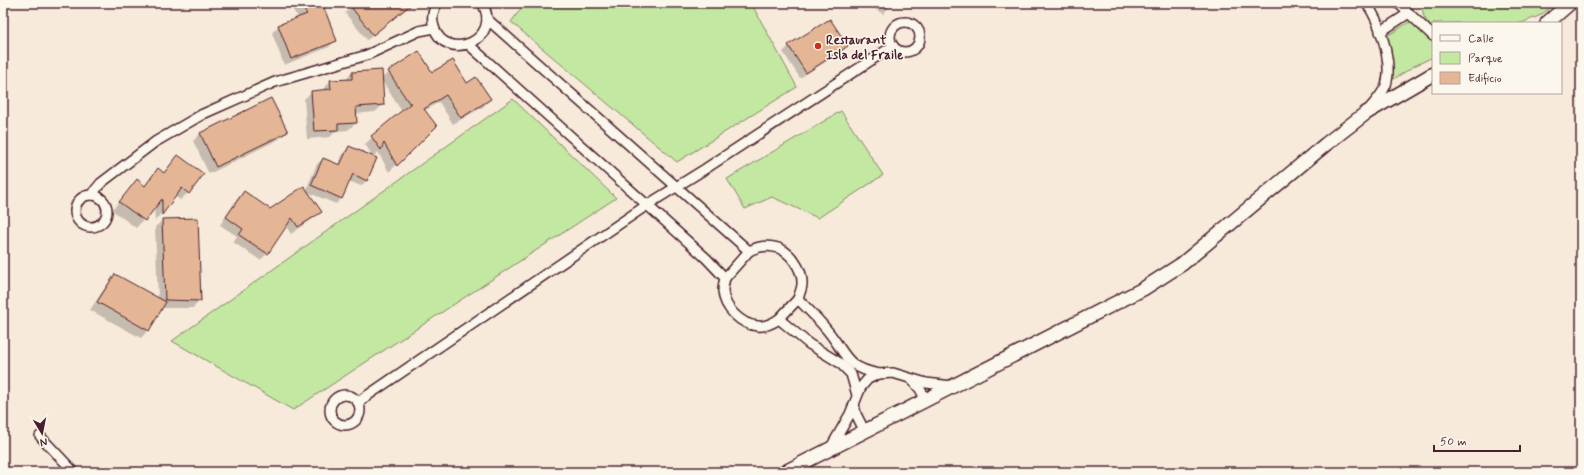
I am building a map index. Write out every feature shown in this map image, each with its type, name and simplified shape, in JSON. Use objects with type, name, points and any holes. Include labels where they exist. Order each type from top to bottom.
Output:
[{"type":"main road","points":[[1548,22],[1570,3]]},
{"type":"main road","points":[[785,472],[952,386],[1042,342],[1143,289],[1182,264],[1320,149],[1366,113],[1432,75]]},
{"type":"street","points":[[437,3],[432,16],[434,28],[446,42],[458,46],[468,44],[481,35],[484,30],[487,19],[482,3]]},
{"type":"street","points":[[1366,3],[1374,16],[1380,32],[1388,72],[1386,86],[1366,113]]},
{"type":"street","points":[[1398,3],[1432,35]]},
{"type":"street","points":[[1380,32],[1409,13]]},
{"type":"street","points":[[487,19],[749,251]]},
{"type":"street","points":[[90,195],[101,183],[156,142],[203,114],[275,82],[367,55],[419,31],[434,28]]},
{"type":"street","points":[[468,44],[706,258],[725,278]]},
{"type":"street","points":[[358,402],[647,205],[705,169],[893,46]]},
{"type":"street","points":[[775,247],[787,253],[799,267],[802,283],[798,299],[779,319],[770,324],[759,326],[748,324],[737,317],[725,300],[723,290],[725,278],[749,251],[756,248],[775,247]]},
{"type":"street","points":[[798,299],[828,331],[844,356],[856,366],[867,372],[879,374],[893,373],[926,383],[952,386]]},
{"type":"street","points":[[779,319],[809,344],[840,363],[851,374],[856,399],[856,414],[865,432]]},
{"type":"street","points":[[830,450],[861,387],[868,379],[879,374]]},
{"type":"street","points":[[909,377],[920,389],[926,400]]},
{"type":"street","points":[[40,436],[74,472]]},
{"type":"green space","points":[[525,3],[751,3],[797,87],[677,162],[511,22]]},
{"type":"green space","points":[[1421,3],[1557,3],[1539,16],[1524,22],[1432,22],[1432,29],[1424,17]]},
{"type":"green space","points":[[1411,21],[1432,42],[1432,57],[1414,66],[1394,79],[1387,36]]},
{"type":"green space","points":[[513,99],[616,198],[293,410],[172,341]]},
{"type":"green space","points":[[841,111],[883,175],[818,218],[772,197],[745,209],[727,179]]},
{"type":"building","points":[[299,3],[322,3],[337,41],[291,59],[278,25],[307,14]]},
{"type":"building","points":[[348,3],[413,3],[373,35]]},
{"type":"building","name":"Restaurant Isla del Fraile","points":[[830,19],[848,46],[806,73],[788,45]]},
{"type":"building","points":[[419,51],[432,72],[453,60],[467,83],[476,77],[491,99],[461,118],[446,95],[424,109],[437,126],[397,166],[384,143],[381,150],[371,136],[411,103],[409,103],[388,71]]},
{"type":"building","points":[[382,70],[384,105],[356,107],[357,123],[338,124],[338,130],[314,131],[311,91],[331,89],[330,80],[352,79],[352,72]]},
{"type":"building","points":[[271,98],[288,132],[216,167],[200,133]]},
{"type":"building","points":[[349,146],[377,158],[367,181],[353,174],[342,199],[311,185],[323,158],[340,165]]},
{"type":"building","points":[[178,155],[204,174],[189,194],[182,188],[162,215],[162,199],[145,221],[119,202],[137,179],[145,186],[158,168],[164,173]]},
{"type":"building","points":[[304,186],[322,212],[298,227],[292,218],[268,254],[239,235],[243,229],[226,217],[244,191],[270,209]]},
{"type":"building","points":[[198,218],[201,301],[165,300],[162,219]]},
{"type":"building","points":[[115,274],[166,302],[149,331],[97,302]]},
{"type":"place","name":"Restaurant Isla del Fraile","points":[[818,46]]}]
